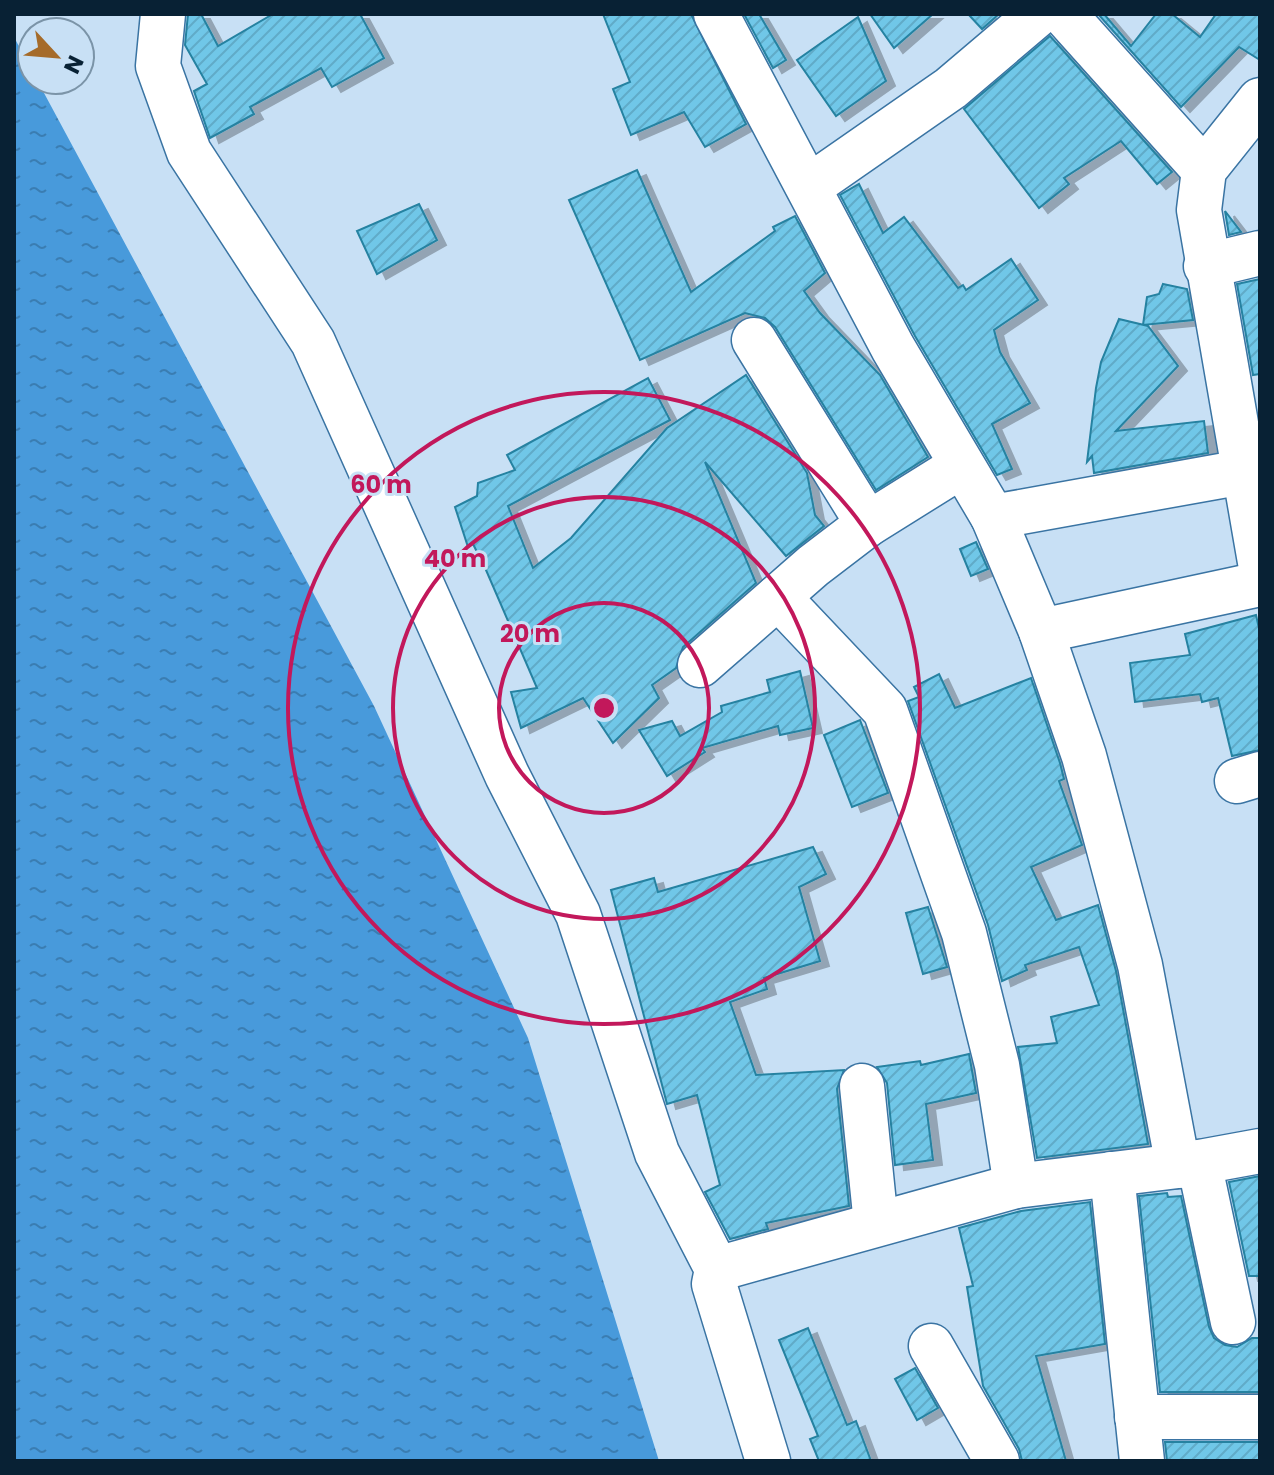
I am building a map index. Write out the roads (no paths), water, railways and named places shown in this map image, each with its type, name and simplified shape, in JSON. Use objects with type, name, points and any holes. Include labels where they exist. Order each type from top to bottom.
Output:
[{"type":"street","points":[[163,14],[158,66],[189,152],[313,342],[507,775],[578,914],[657,1153],[717,1269],[714,1284],[768,1461]]},
{"type":"street","points":[[716,14],[810,186],[893,348],[993,517],[1041,631],[1084,756],[1233,1322]]},
{"type":"street","points":[[810,186],[951,88],[1038,14]]},
{"type":"street","points":[[1064,14],[1204,170]]},
{"type":"street","points":[[1260,100],[1204,170],[1199,210],[1206,266],[1243,376],[1243,472],[1260,562]]},
{"type":"street","points":[[1206,266],[1260,253]]},
{"type":"street","points":[[754,340],[868,524]]},
{"type":"street","points":[[700,665],[868,524],[961,466]]},
{"type":"street","points":[[993,517],[1243,472]]},
{"type":"street","points":[[1041,631],[1260,584]]},
{"type":"street","points":[[778,597],[885,710],[964,933],[997,1065],[1016,1186]]},
{"type":"street","points":[[862,1086],[876,1224]]},
{"type":"street","points":[[717,1269],[1016,1186],[1189,1164],[1260,1151]]},
{"type":"street","points":[[1112,1174],[1142,1461]]},
{"type":"street","points":[[931,1346],[997,1461]]},
{"type":"street","points":[[1137,1417],[1260,1417]]},
{"type":"water","points":[[14,37],[16,96],[46,96],[374,706],[528,1038],[659,1461],[14,1461]]}]
